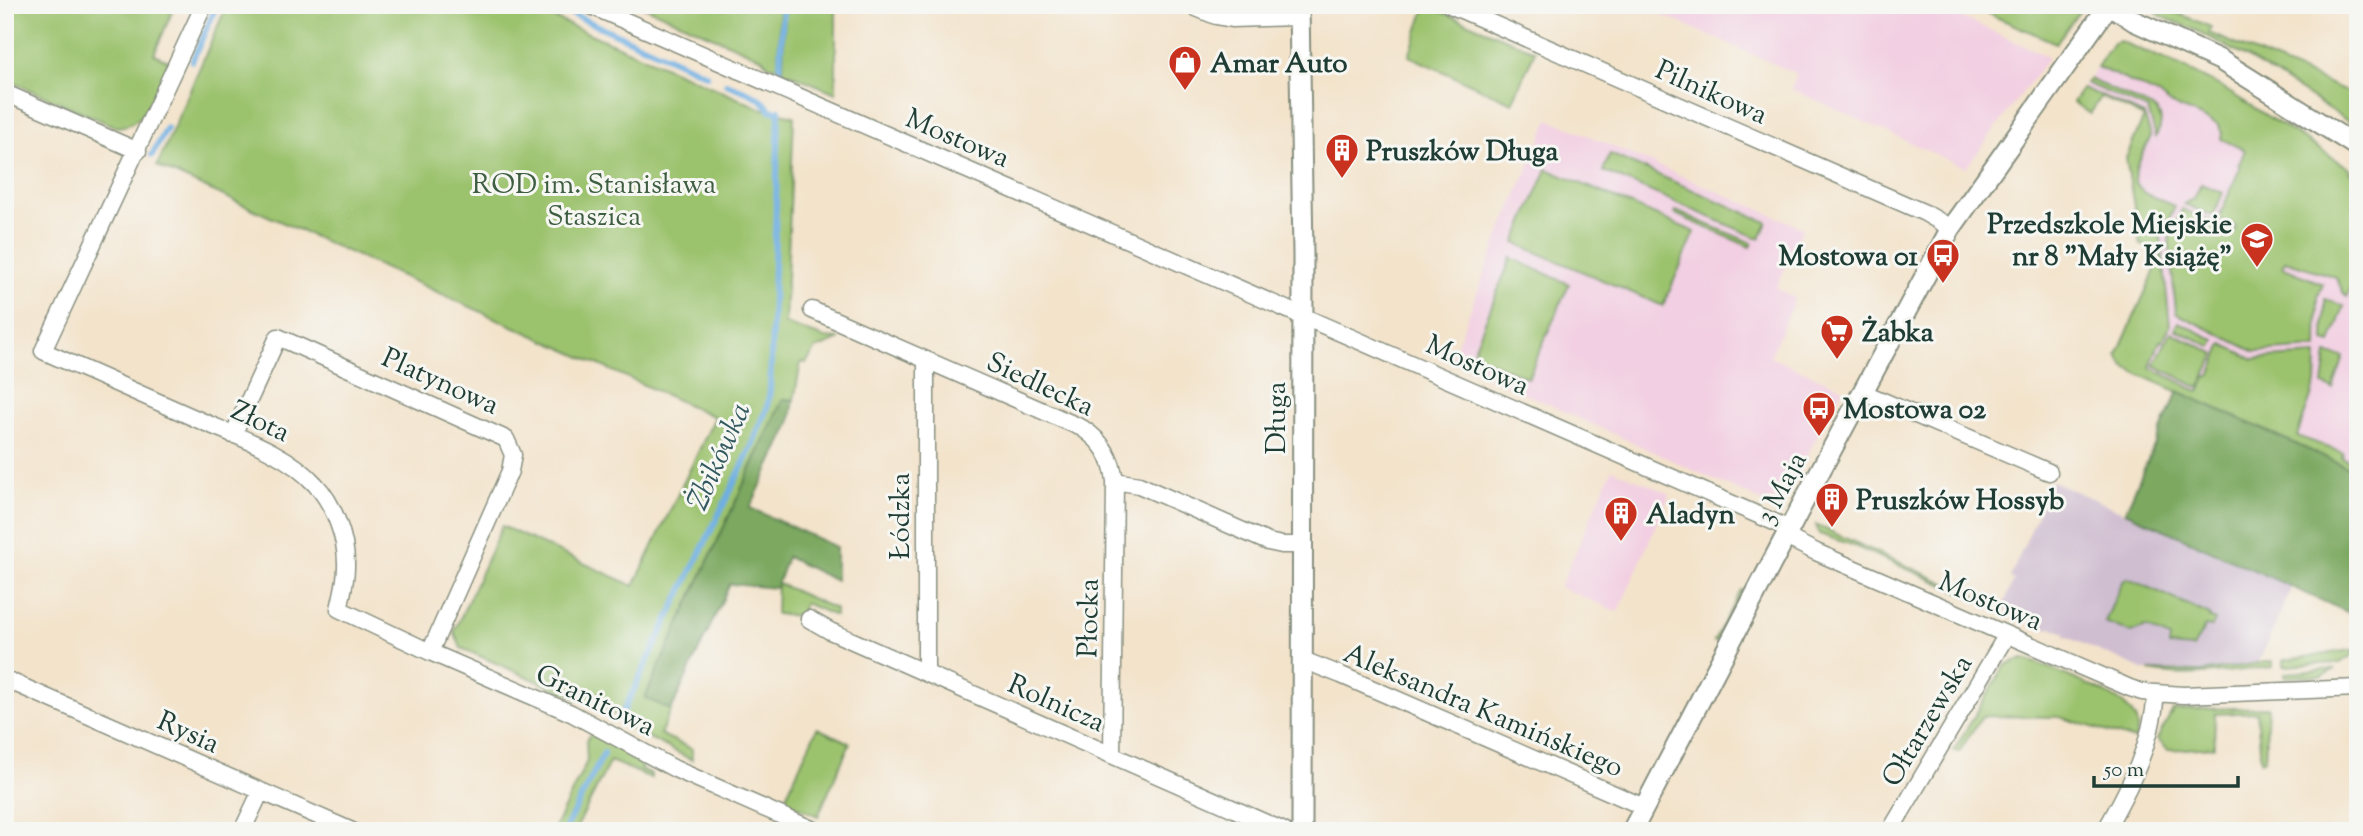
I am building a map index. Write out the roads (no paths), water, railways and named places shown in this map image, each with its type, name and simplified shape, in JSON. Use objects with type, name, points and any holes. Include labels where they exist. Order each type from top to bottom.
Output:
[{"type":"street","points":[[5,93],[138,151],[204,5]]},
{"type":"street","name":"Mostowa","points":[[589,5],[1781,525],[1794,541],[1816,552],[2130,688],[2156,694],[2183,695],[2358,688]]},
{"type":"street","points":[[1189,5],[1216,16],[1232,19],[1300,11]]},
{"type":"street","name":"Pilnikowa","points":[[1450,5],[1925,213],[1951,228]]},
{"type":"street","points":[[2109,5],[2129,18],[2220,60],[2358,147]]},
{"type":"street","name":"3 Maja","points":[[1632,831],[1862,391],[1951,228],[2109,5]]},
{"type":"street","name":"Długa","points":[[1300,11],[1303,316],[1302,831]]},
{"type":"street","name":"Złota","points":[[138,151],[43,351],[292,463],[316,485],[334,513],[346,553],[339,609],[352,615]]},
{"type":"street","name":"Siedlecka","points":[[812,310],[1082,428],[1106,450],[1113,466],[1115,481]]},
{"type":"street","name":"Platynowa","points":[[233,435],[278,337],[506,439],[512,448],[510,471],[430,652]]},
{"type":"street","name":"Łódzka","points":[[926,360],[926,672]]},
{"type":"street","points":[[1862,391],[2049,472]]},
{"type":"street","points":[[1115,481],[1139,485],[1268,542],[1303,545]]},
{"type":"street","name":"Płocka","points":[[1112,755],[1115,481]]},
{"type":"street","name":"Granitowa","points":[[352,615],[571,713],[676,769],[816,831]]},
{"type":"street","name":"Rolnicza","points":[[809,619],[830,631],[1284,831]]},
{"type":"street","name":"Ołtarzewska","points":[[1890,831],[2007,636]]},
{"type":"street","name":"Aleksandra Kamińskiego","points":[[1303,660],[1644,807]]},
{"type":"street","name":"Rysia","points":[[5,679],[352,831]]},
{"type":"street","points":[[2105,831],[2151,734],[2156,694]]},
{"type":"street","points":[[242,831],[261,791]]},
{"type":"waterway","points":[[192,61],[217,5]]},
{"type":"waterway","points":[[552,5],[707,75]]},
{"type":"waterway","name":"Żbikówka","points":[[780,69],[783,5]]},
{"type":"waterway","points":[[726,84],[751,94],[762,100],[770,110],[779,112]]},
{"type":"waterway","name":"Żbikówka","points":[[621,716],[751,448],[767,408],[770,390],[779,110]]},
{"type":"waterway","points":[[152,155],[167,128]]},
{"type":"waterway","name":"Żbikówka","points":[[564,831],[604,753]]},
{"type":"place","name":"Amar Auto","points":[[1185,92]]},
{"type":"place","name":"Pruszków Długa","points":[[1342,180]]},
{"type":"place","name":"Przedszkole Miejskie nr 8 \"Mały Książę\"","points":[[2257,269]]},
{"type":"place","name":"Mostowa 01","points":[[1943,285]]},
{"type":"place","name":"Żabka","points":[[1837,361]]},
{"type":"place","name":"Mostowa 02","points":[[1819,438]]},
{"type":"place","name":"Pruszków Hossyb","points":[[1832,529]]},
{"type":"place","name":"Aladyn","points":[[1621,543]]},
{"type":"park label","name":"ROD im. Stanisława Staszica","points":[[594,199]]}]
